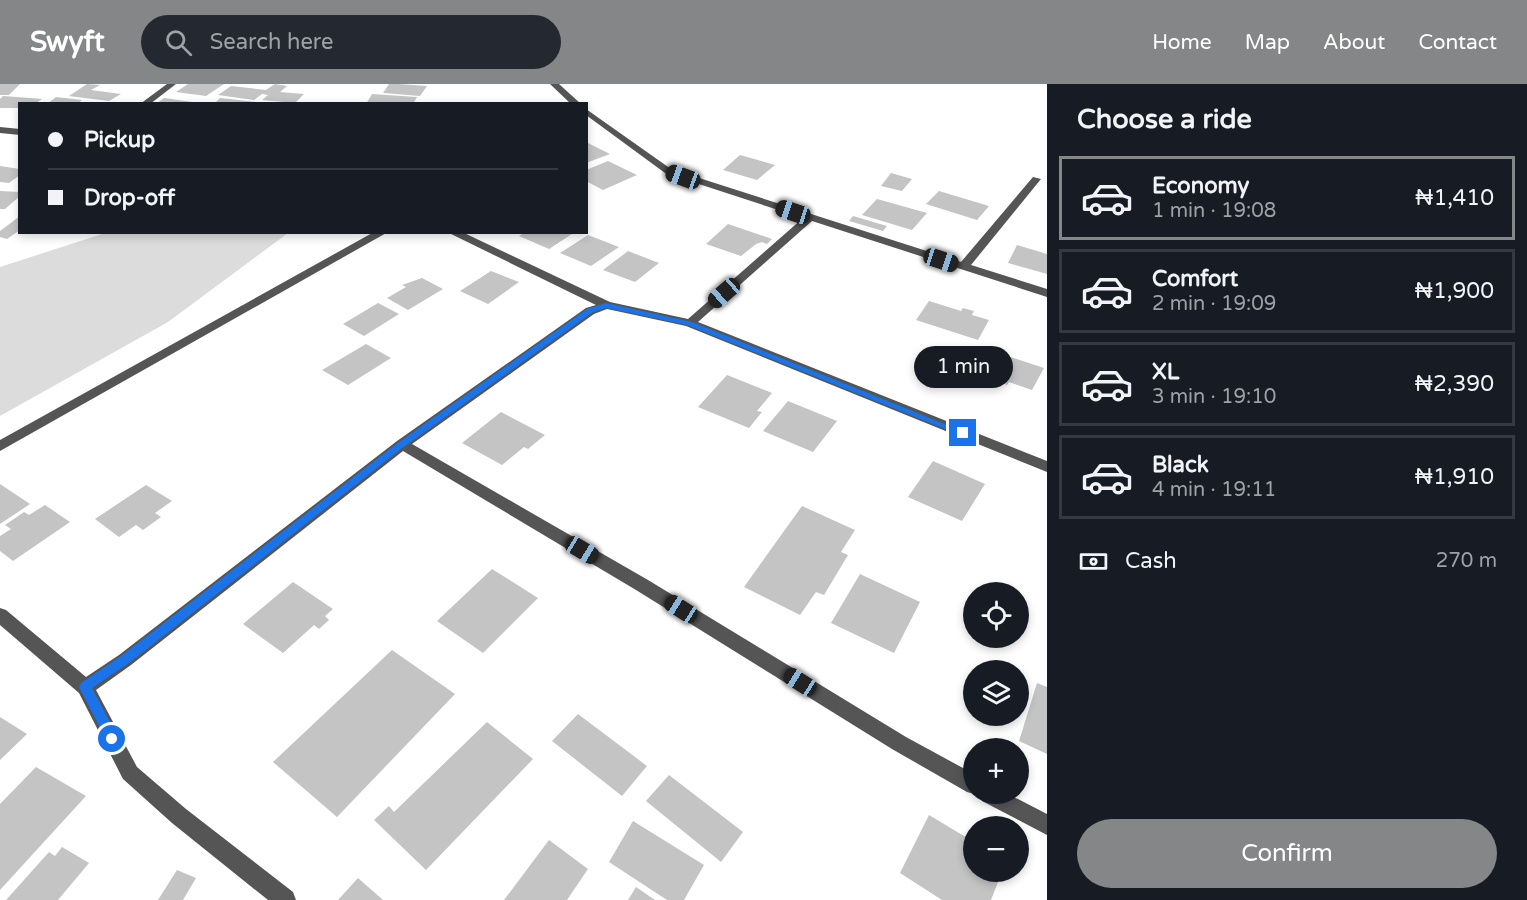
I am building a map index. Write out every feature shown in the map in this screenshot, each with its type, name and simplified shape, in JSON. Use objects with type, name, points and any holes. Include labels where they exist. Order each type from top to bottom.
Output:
[{"type":"street","points":[[147,102],[172,84]]},
{"type":"street","points":[[554,84],[575,102]]},
{"type":"street","points":[[588,112],[668,171],[1047,293]]},
{"type":"street","points":[[0,130],[18,132]]},
{"type":"street","points":[[963,267],[1036,179]]},
{"type":"street","points":[[690,323],[810,218]]},
{"type":"street","points":[[0,446],[379,234]]},
{"type":"street","points":[[456,234],[606,305],[690,323],[1047,467]]},
{"type":"street","points":[[85,687],[125,660],[402,444],[590,311],[606,305]]},
{"type":"street","points":[[402,444],[642,585],[899,744],[963,779]]},
{"type":"street","points":[[0,615],[85,687],[130,773],[179,816],[285,900]]},
{"type":"street","points":[[1008,804],[1047,825]]},
{"type":"shaded area","points":[[102,234],[287,234],[168,322],[0,416],[0,267]]},
{"type":"building","points":[[0,84],[20,84],[9,95],[0,95]]},
{"type":"building","points":[[87,84],[100,85],[91,90],[121,94],[109,101],[69,96]]},
{"type":"building","points":[[188,84],[224,84],[206,96],[176,92]]},
{"type":"building","points":[[275,84],[287,86],[280,92],[304,94],[296,102],[262,100],[268,95],[262,94],[254,100],[218,95],[231,86],[266,90]]},
{"type":"building","points":[[389,84],[427,86],[420,96],[383,93]]},
{"type":"building","points":[[372,94],[417,97],[414,102],[367,102]]},
{"type":"building","points":[[3,96],[42,99],[38,102],[18,102],[18,108],[0,108],[0,99]]},
{"type":"building","points":[[56,97],[82,100],[80,102],[50,102]]},
{"type":"building","points":[[164,98],[193,102],[159,102]]},
{"type":"building","points":[[220,98],[256,102],[216,102]]},
{"type":"building","points":[[588,143],[610,154],[588,162]]},
{"type":"building","points":[[740,155],[775,165],[757,180],[723,170]]},
{"type":"building","points":[[608,161],[637,175],[603,190],[588,182],[588,169]]},
{"type":"building","points":[[0,166],[18,169],[18,176],[9,183],[0,182]]},
{"type":"building","points":[[891,173],[912,179],[902,191],[881,186]]},
{"type":"building","points":[[0,191],[18,192],[18,198],[5,209],[0,209]]},
{"type":"building","points":[[939,191],[989,206],[977,220],[926,204]]},
{"type":"building","points":[[877,199],[927,213],[912,230],[862,215]]},
{"type":"building","points":[[853,216],[887,226],[883,231],[849,221]]},
{"type":"building","points":[[18,218],[18,231],[7,239],[0,237],[0,231]]},
{"type":"building","points":[[728,224],[772,239],[767,244],[762,242],[756,244],[741,256],[706,244]]},
{"type":"building","points":[[522,234],[572,234],[549,249],[519,236]]},
{"type":"building","points":[[588,235],[619,247],[591,266],[560,253]]},
{"type":"building","points":[[1017,245],[1047,254],[1047,274],[1008,263]]},
{"type":"building","points":[[628,251],[659,263],[635,282],[603,270]]},
{"type":"building","points":[[491,271],[519,282],[488,304],[460,291]]},
{"type":"building","points":[[422,278],[443,289],[408,310],[387,298],[406,287],[402,285]]},
{"type":"building","points":[[929,301],[961,311],[963,308],[974,311],[972,315],[989,320],[978,340],[916,320]]},
{"type":"building","points":[[378,303],[399,314],[364,336],[343,324]]},
{"type":"building","points":[[366,344],[391,358],[348,385],[322,370]]},
{"type":"building","points":[[983,348],[1044,368],[1032,390],[1009,382],[1007,385],[970,369]]},
{"type":"building","points":[[727,375],[772,393],[757,411],[762,412],[749,428],[698,407]]},
{"type":"building","points":[[788,401],[837,421],[813,452],[763,431]]},
{"type":"building","points":[[501,412],[545,435],[528,449],[524,447],[502,465],[462,443]]},
{"type":"building","points":[[933,461],[985,484],[962,521],[908,497]]},
{"type":"building","points":[[0,484],[30,504],[0,524]]},
{"type":"building","points":[[146,485],[172,501],[155,513],[161,517],[143,530],[136,525],[119,537],[95,519]]},
{"type":"building","points":[[45,505],[70,522],[13,561],[0,551],[0,536],[11,529],[5,525],[24,512],[29,515]]},
{"type":"building","points":[[802,506],[855,530],[841,552],[848,555],[824,595],[816,592],[800,615],[744,587]]},
{"type":"building","points":[[492,569],[538,598],[483,653],[437,621]]},
{"type":"building","points":[[860,574],[920,602],[894,653],[831,623]]},
{"type":"building","points":[[293,582],[333,609],[325,616],[329,620],[319,629],[314,625],[283,653],[243,624]]},
{"type":"building","points":[[392,650],[455,694],[337,817],[273,762]]},
{"type":"building","points":[[1037,683],[1047,687],[1047,754],[1029,746],[1029,738],[1020,738],[1024,726],[1029,726],[1029,709]]},
{"type":"building","points":[[578,714],[647,766],[622,796],[552,741]]},
{"type":"building","points":[[0,717],[27,734],[0,760]]},
{"type":"building","points":[[487,722],[533,759],[426,870],[374,820],[389,806],[394,812]]},
{"type":"building","points":[[36,767],[86,796],[0,890],[0,804]]},
{"type":"building","points":[[669,775],[743,832],[721,862],[646,801]]},
{"type":"building","points":[[929,815],[963,835],[963,882],[998,882],[991,900],[942,900],[900,873]]},
{"type":"building","points":[[633,821],[704,865],[684,900],[667,900],[609,862]]},
{"type":"building","points":[[549,840],[588,869],[567,900],[504,900]]},
{"type":"building","points":[[62,847],[89,863],[58,900],[6,900],[49,852],[55,856]]},
{"type":"building","points":[[177,870],[196,878],[183,900],[158,900]]},
{"type":"building","points":[[358,878],[383,900],[338,900]]},
{"type":"building","points":[[636,887],[655,900],[628,900]]},
{"type":"route","points":[[112,739],[85,687],[125,660],[402,444],[590,311],[606,305],[690,323],[963,433]]}]
